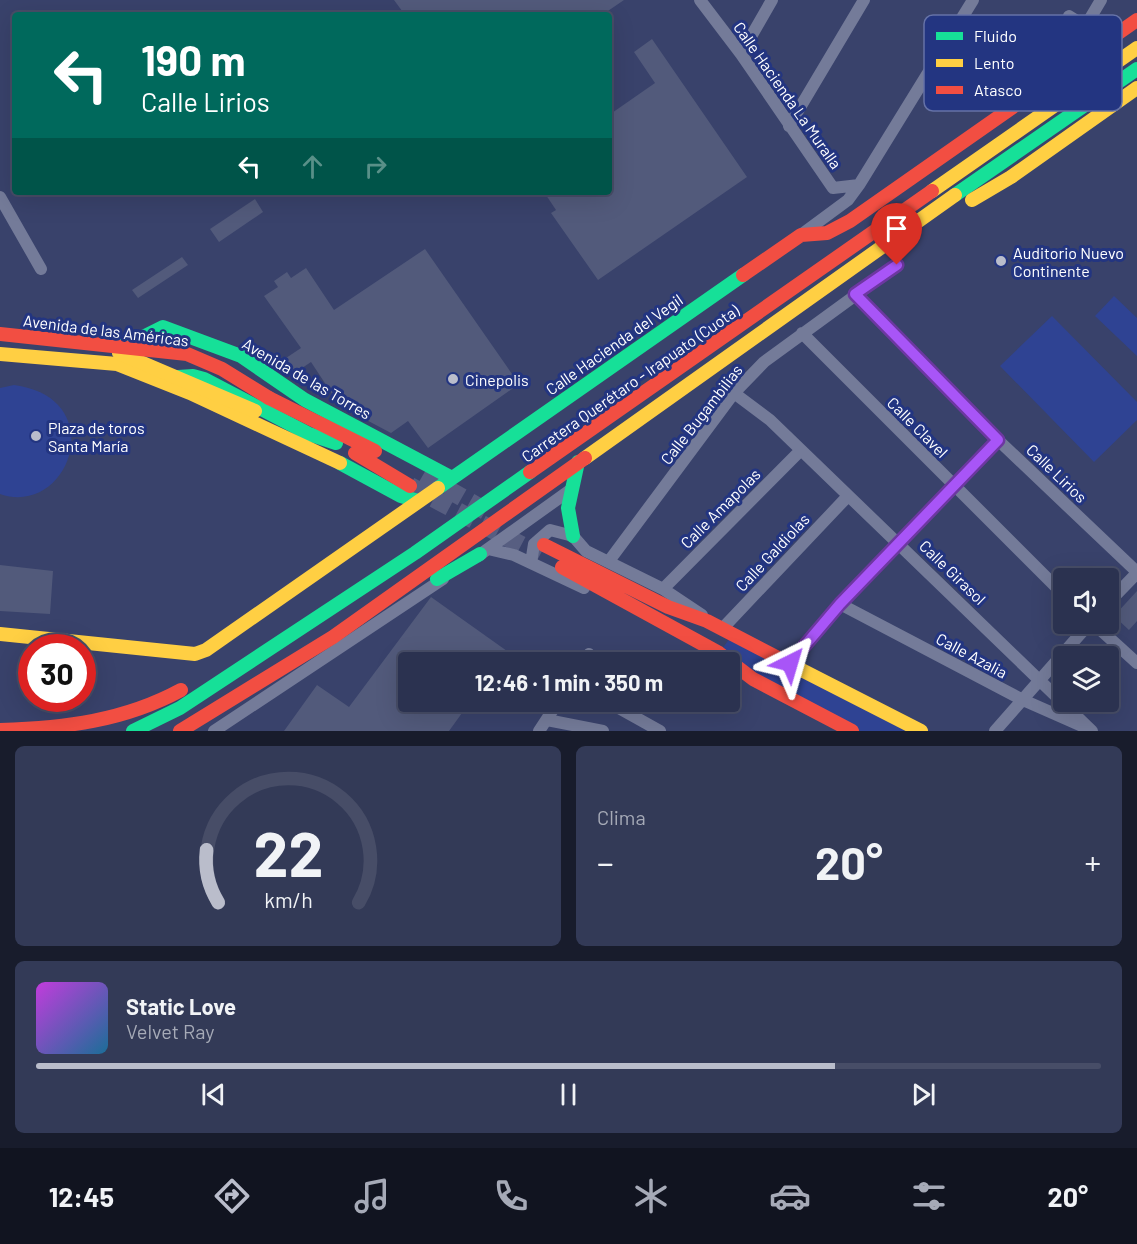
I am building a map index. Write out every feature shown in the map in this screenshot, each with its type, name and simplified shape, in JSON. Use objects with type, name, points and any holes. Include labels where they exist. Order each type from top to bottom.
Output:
[{"type":"main road","points":[[1122,31],[1137,20]]},
{"type":"main road","name":"Carretera Querétaro - Irapuato (Cuota)","points":[[1122,58],[1137,48]]},
{"type":"main road","name":"Carretera Querétaro - Irapuato (Cuota)","points":[[1122,79],[1137,69]]},
{"type":"main road","points":[[1122,99],[1137,88]]},
{"type":"main road","points":[[801,235],[827,233],[850,221],[1007,111]]},
{"type":"main road","name":"Carretera Querétaro - Irapuato (Cuota)","points":[[133,731],[180,708],[415,553],[1047,111]]},
{"type":"main road","name":"Carretera Querétaro - Irapuato (Cuota)","points":[[180,731],[333,637],[878,249],[1077,111]]},
{"type":"main road","points":[[878,249],[949,214],[1011,177],[1104,111]]},
{"type":"main road","name":"Calle Hacienda del Vegil","points":[[0,634],[195,654],[206,650],[801,235]]},
{"type":"main road","name":"Avenida de las Torres","points":[[0,330],[118,348],[163,327],[200,339],[241,356],[305,400],[425,470]]},
{"type":"main road","name":"Avenida de las Américas","points":[[0,334],[187,354],[222,369],[264,404]]},
{"type":"main road","name":"Avenida de las Américas","points":[[0,341],[118,348],[203,371],[264,404]]},
{"type":"main road","points":[[217,347],[240,368],[321,423]]},
{"type":"main road","points":[[118,348],[136,360],[145,374]]},
{"type":"main road","points":[[0,354],[117,364],[166,383],[406,491],[420,488],[427,480],[425,470]]},
{"type":"main road","points":[[166,383],[182,375],[204,379],[309,434],[336,443]]},
{"type":"main road","points":[[264,404],[336,443],[418,501]]},
{"type":"main road","points":[[264,404],[332,459]]},
{"type":"main road","name":"Avenida de las Torres","points":[[264,404],[321,423],[425,470],[452,477]]},
{"type":"main road","points":[[573,536],[567,522],[569,490],[578,462]]},
{"type":"main road","points":[[333,637],[484,552]]},
{"type":"main road","points":[[0,730],[67,726],[120,717],[145,708],[172,696],[330,598],[415,553]]},
{"type":"main road","points":[[538,554],[707,621],[921,731]]},
{"type":"main road","points":[[538,554],[719,653],[753,679],[825,725],[852,731]]},
{"type":"main road","points":[[187,731],[206,716]]},
{"type":"street","name":"Calle Hacienda La Muralla","points":[[700,0],[741,54],[833,188],[859,185]]},
{"type":"street","points":[[741,54],[772,0]]},
{"type":"street","points":[[789,126],[864,0]]},
{"type":"street","name":"Calle Hacienda del Vegil","points":[[964,15],[973,0]]},
{"type":"street","name":"Calle Hacienda del Vegil","points":[[801,235],[848,200],[924,80]]},
{"type":"street","points":[[1,201],[41,269]]},
{"type":"street","name":"Calle Bugambilias","points":[[609,561],[734,393],[764,362],[897,265]]},
{"type":"street","name":"Calle Lirios","points":[[855,294],[998,440],[1137,572]]},
{"type":"street","name":"Calle Clavel","points":[[802,333],[1053,584]]},
{"type":"street","name":"Calle Girasol","points":[[734,393],[770,420],[847,497],[898,542],[1092,731]]},
{"type":"street","points":[[790,663],[840,604],[952,485],[998,440]]},
{"type":"street","name":"Calle Amapolas","points":[[663,589],[800,451]]},
{"type":"street","points":[[214,731],[484,552],[569,490]]},
{"type":"street","name":"Calle Galdiolas","points":[[722,629],[847,497]]},
{"type":"street","points":[[701,652],[579,586],[538,554],[534,544],[550,530],[573,536],[583,549],[691,605],[707,621]]},
{"type":"street","points":[[484,552],[538,554]]},
{"type":"street","points":[[1119,591],[1137,572]]},
{"type":"street","name":"Calle Azalia","points":[[840,604],[1023,700],[1092,731]]},
{"type":"street","points":[[995,731],[1080,634]]},
{"type":"street","points":[[1105,634],[1137,663]]},
{"type":"street","points":[[740,672],[753,679]]},
{"type":"street","points":[[539,731],[552,712]]},
{"type":"street","points":[[626,712],[660,731]]},
{"type":"street","points":[[547,720],[603,731]]},
{"type":"shaded area","points":[[1114,296],[1137,318],[1137,356],[1095,316]]},
{"type":"shaded area","points":[[1052,316],[1137,402],[1137,420],[1094,462],[1000,366]]},
{"type":"shaded area","name":"Plaza de toros Santa María","points":[[14,385],[44,394],[63,411],[71,432],[70,453],[61,473],[45,489],[24,497],[0,494],[0,388]]},
{"type":"shaded area","points":[[733,634],[921,731],[852,731],[740,665],[740,652],[720,652]]},
{"type":"building","points":[[394,0],[624,0],[606,12],[403,12]]},
{"type":"building","points":[[652,39],[747,177],[598,280],[551,213],[556,210],[546,195],[612,195],[612,113],[655,83],[634,52]]},
{"type":"building","points":[[255,199],[263,212],[219,242],[210,229]]},
{"type":"building","points":[[425,249],[519,384],[428,448],[408,421],[391,433],[340,406],[311,362],[290,376],[280,362],[301,348],[264,296],[278,287],[274,281],[287,272],[291,278],[306,268],[334,310]]},
{"type":"building","points":[[182,257],[188,265],[138,298],[132,290]]},
{"type":"building","points":[[0,565],[53,571],[50,614],[0,611]]},
{"type":"building","points":[[1137,591],[1137,621],[1129,630],[1119,621],[1119,611]]},
{"type":"building","points":[[431,597],[507,651],[398,652],[398,712],[463,712],[449,731],[284,731],[317,685],[349,707]]},
{"type":"tunnel","points":[[423,475],[491,514]]},
{"type":"tunnel","points":[[410,486],[540,555]]},
{"type":"traffic: fast","points":[[1122,79],[1137,69]]},
{"type":"traffic: fast","points":[[955,195],[1076,111]]},
{"type":"traffic: fast","points":[[438,488],[743,275]]},
{"type":"traffic: fast","points":[[115,345],[129,344],[163,327],[241,356],[305,400],[452,478]]},
{"type":"traffic: fast","points":[[178,377],[193,376],[204,379],[309,434],[336,443]]},
{"type":"traffic: fast","points":[[573,536],[568,508],[578,462]]},
{"type":"traffic: fast","points":[[340,463],[401,496],[418,501]]},
{"type":"traffic: fast","points":[[133,731],[180,708],[415,553],[530,472]]},
{"type":"traffic: fast","points":[[437,579],[480,554]]},
{"type":"traffic: slow","points":[[1122,58],[1137,48]]},
{"type":"traffic: slow","points":[[1122,99],[1137,88]]},
{"type":"traffic: slow","points":[[932,191],[1047,111]]},
{"type":"traffic: slow","points":[[972,200],[1011,177],[1104,111]]},
{"type":"traffic: slow","points":[[585,458],[955,195]]},
{"type":"traffic: slow","points":[[119,353],[255,411]]},
{"type":"traffic: slow","points":[[0,354],[117,364],[190,393],[340,463]]},
{"type":"traffic: slow","points":[[0,634],[195,654],[206,650],[438,488]]},
{"type":"traffic: slow","points":[[782,660],[921,731]]},
{"type":"traffic: jam","points":[[1122,31],[1137,20]]},
{"type":"traffic: jam","points":[[743,275],[801,235],[827,233],[850,221],[1007,111]]},
{"type":"traffic: jam","points":[[530,472],[932,191]]},
{"type":"traffic: jam","points":[[0,334],[187,354],[222,369],[269,398]]},
{"type":"traffic: jam","points":[[269,398],[375,451]]},
{"type":"traffic: jam","points":[[355,453],[410,486]]},
{"type":"traffic: jam","points":[[180,731],[333,637],[585,458]]},
{"type":"traffic: jam","points":[[544,545],[668,607],[707,621],[782,660]]},
{"type":"traffic: jam","points":[[562,567],[719,653],[753,679],[852,731]]},
{"type":"traffic: jam","points":[[0,730],[70,725],[116,716],[159,701],[181,690]]},
{"type":"place","name":"Auditorio Nuevo Continente","points":[[1001,261]]},
{"type":"place","name":"Cinepolis","points":[[453,379]]},
{"type":"place","name":"Plaza de toros Santa María","points":[[36,436]]},
{"type":"route","points":[[790,663],[840,604],[952,485],[998,440],[855,294],[897,265]]}]
